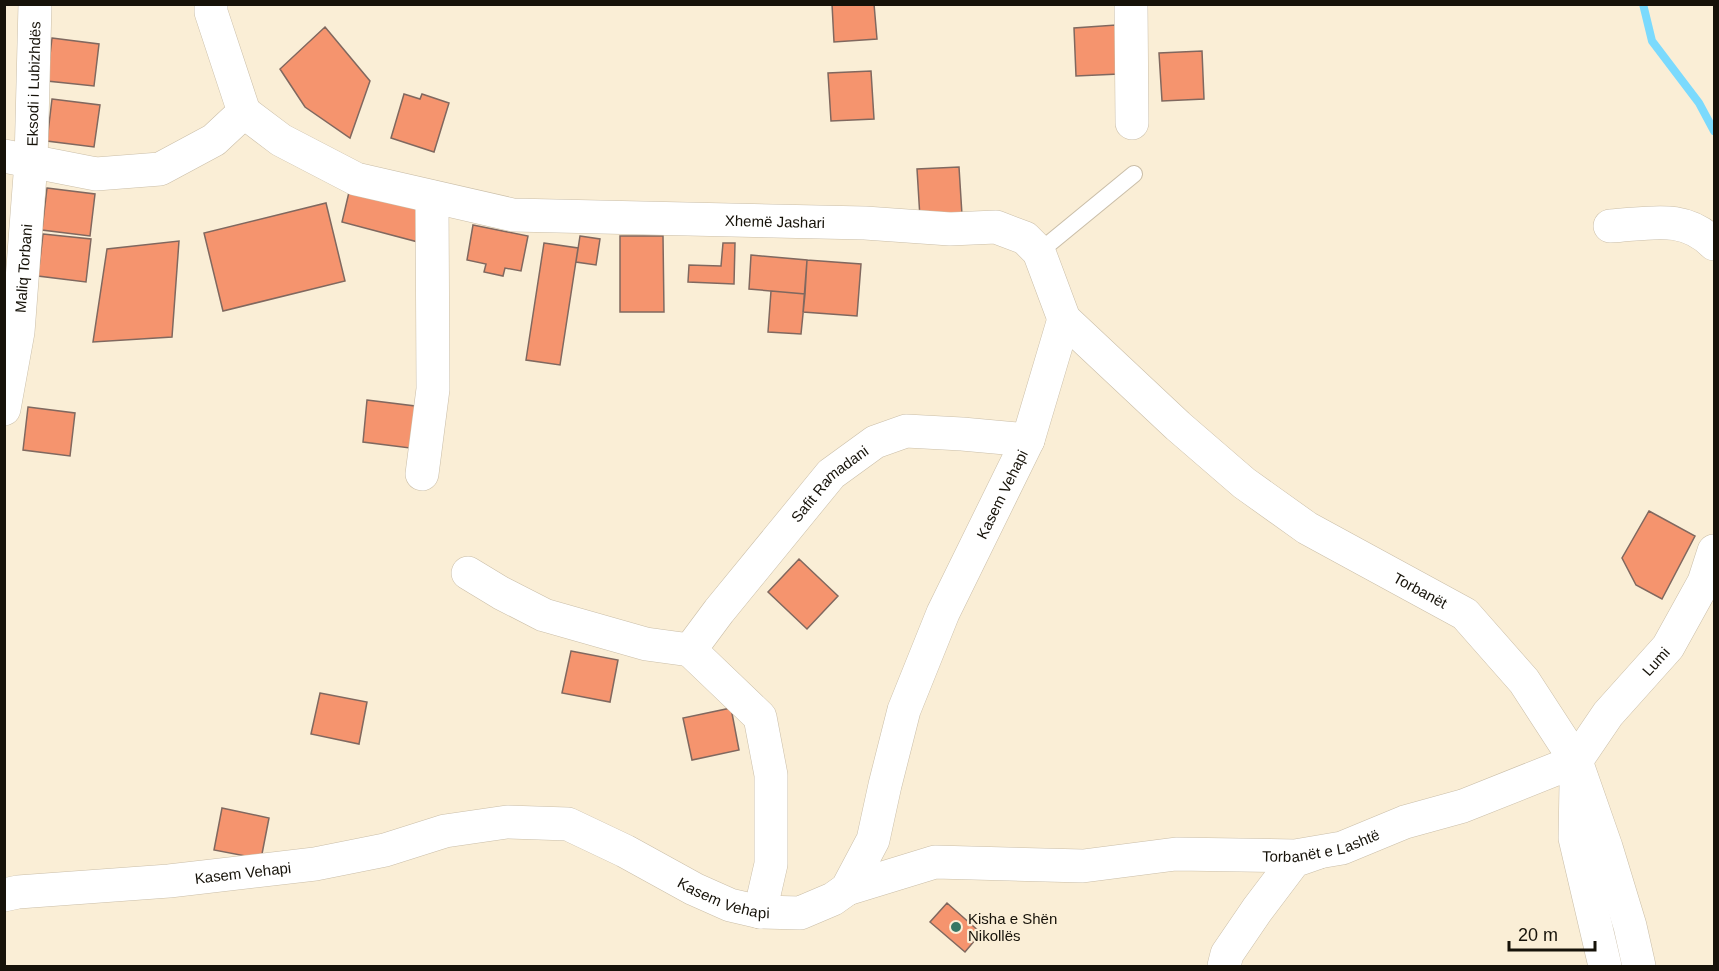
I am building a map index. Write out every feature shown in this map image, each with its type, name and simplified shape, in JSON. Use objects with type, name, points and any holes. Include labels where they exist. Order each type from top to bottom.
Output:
[{"type":"street","name":"Eksodi i Lubizhdës","points":[[18,159],[35,4]]},
{"type":"street","points":[[18,159],[96,174],[160,169],[213,140],[244,112],[211,12],[211,4]]},
{"type":"street","points":[[1131,4],[1132,123]]},
{"type":"street","name":"Xhemë Jashari","points":[[244,112],[281,140],[356,179],[513,215],[865,223],[951,229],[996,227],[1025,238],[1039,252]]},
{"type":"street","name":"Maliq Torbani","points":[[4,409],[18,332],[18,159]]},
{"type":"street","points":[[422,474],[433,389],[432,197]]},
{"type":"street","points":[[1610,226],[1669,222],[1690,227],[1708,237],[1714,244]]},
{"type":"street","points":[[1039,252],[1064,319]]},
{"type":"street","name":"Kasem Vehapi","points":[[4,895],[168,881],[315,864],[386,850],[445,831],[507,822],[568,824],[730,905],[760,912],[800,913],[833,899],[848,889],[873,840],[904,710],[943,613],[1028,441],[1064,319]]},
{"type":"street","name":"Torbanët","points":[[1064,319],[1178,426],[1244,483],[1307,528],[1465,614],[1524,681],[1576,761],[1620,892],[1639,966]]},
{"type":"street","name":"Safit Ramadani","points":[[690,650],[831,474],[875,442],[906,431],[1028,441]]},
{"type":"street","name":"Lumi","points":[[1576,761],[1608,714],[1668,647],[1704,582],[1714,551]]},
{"type":"street","points":[[468,573],[544,615],[646,644],[690,650],[760,717],[771,775],[771,864],[760,912]]},
{"type":"street","points":[[1576,761],[1575,838],[1605,966]]},
{"type":"street","name":"Torbanët e Lashtë","points":[[848,889],[935,862],[1083,866],[1176,854],[1295,856],[1342,848],[1405,822],[1463,806],[1576,761]]},
{"type":"street","points":[[1224,966],[1227,954],[1294,861],[1323,851]]},
{"type":"lane","points":[[1039,252],[1134,174]]},
{"type":"building","points":[[832,4],[874,4],[877,39],[834,42]]},
{"type":"building","points":[[1116,25],[1119,74],[1076,76],[1074,28]]},
{"type":"building","points":[[325,27],[370,81],[350,138],[305,107],[280,69]]},
{"type":"building","points":[[52,38],[99,44],[94,86],[47,81]]},
{"type":"building","points":[[1202,51],[1204,99],[1162,101],[1159,53]]},
{"type":"building","points":[[871,71],[874,119],[831,121],[828,73]]},
{"type":"building","points":[[404,94],[420,99],[422,94],[449,103],[434,152],[391,138]]},
{"type":"building","points":[[52,99],[100,105],[94,147],[47,141]]},
{"type":"building","points":[[959,167],[962,215],[920,218],[917,169]]},
{"type":"building","points":[[47,188],[95,194],[90,236],[42,230]]},
{"type":"building","points":[[350,188],[427,208],[418,242],[342,222]]},
{"type":"building","points":[[326,203],[345,281],[223,311],[204,233]]},
{"type":"building","points":[[473,225],[528,236],[521,271],[505,268],[503,276],[484,272],[486,264],[467,260]]},
{"type":"building","points":[[43,234],[91,239],[86,282],[38,276]]},
{"type":"building","points":[[580,236],[600,239],[596,265],[576,262]]},
{"type":"building","points":[[620,236],[663,236],[664,312],[620,312]]},
{"type":"building","points":[[179,241],[172,337],[93,342],[107,249]]},
{"type":"building","points":[[544,243],[578,248],[560,365],[526,360]]},
{"type":"building","points":[[723,243],[735,243],[734,284],[688,282],[689,265],[721,266]]},
{"type":"building","points":[[751,255],[807,260],[805,294],[749,289]]},
{"type":"building","points":[[807,260],[861,264],[857,316],[803,312]]},
{"type":"building","points":[[771,291],[805,294],[801,334],[768,332]]},
{"type":"building","points":[[367,400],[415,406],[410,448],[363,442]]},
{"type":"building","points":[[28,407],[75,413],[70,456],[23,450]]},
{"type":"building","points":[[1649,511],[1695,536],[1662,599],[1636,585],[1622,558]]},
{"type":"building","points":[[799,559],[838,596],[807,629],[768,592]]},
{"type":"building","points":[[571,651],[618,660],[610,702],[562,693]]},
{"type":"building","points":[[320,693],[367,702],[359,744],[311,734]]},
{"type":"building","points":[[731,708],[739,750],[692,760],[683,718]]},
{"type":"building","points":[[222,808],[269,818],[261,859],[214,850]]},
{"type":"building","name":"Kisha e Shën Nikollës","points":[[947,903],[981,933],[965,952],[930,922]]},
{"type":"waterway","points":[[1643,4],[1652,41],[1699,103],[1714,131]]},
{"type":"place","name":"Kisha e Shën Nikollës","points":[[956,927]]}]
